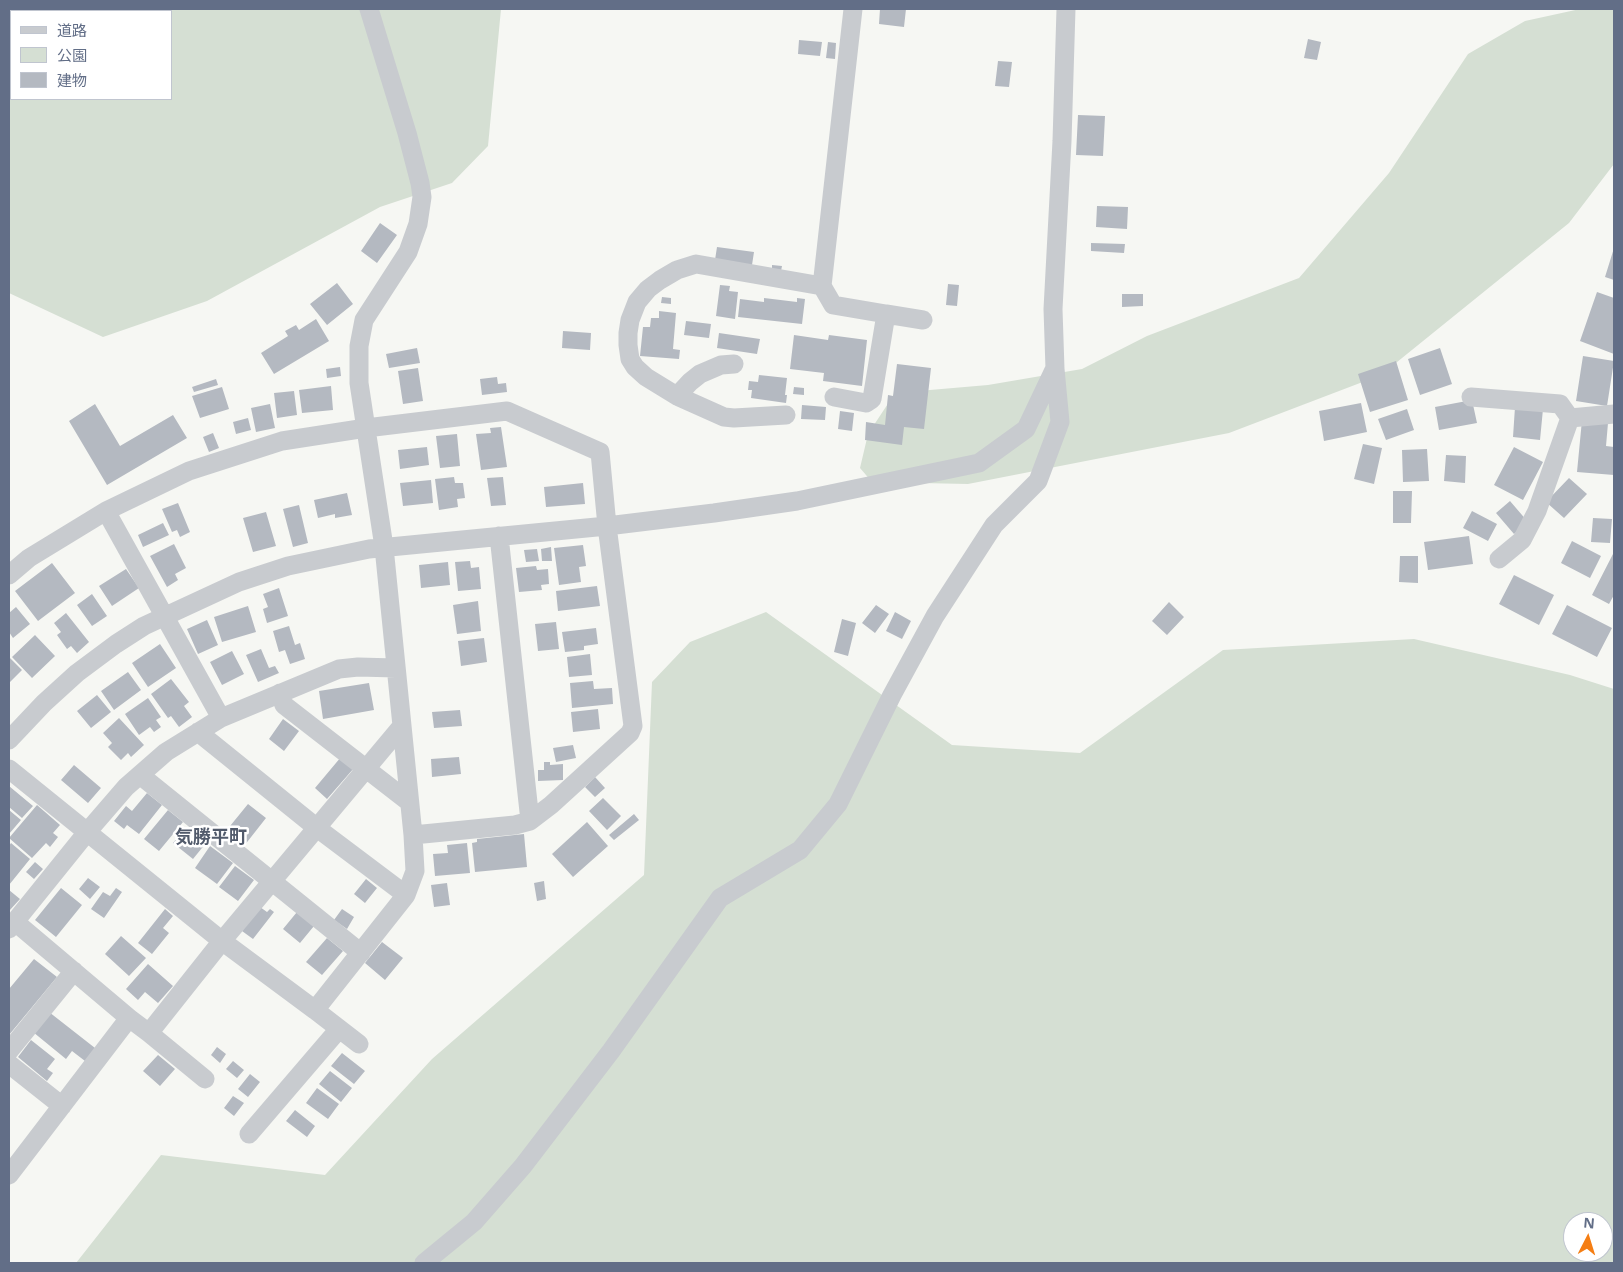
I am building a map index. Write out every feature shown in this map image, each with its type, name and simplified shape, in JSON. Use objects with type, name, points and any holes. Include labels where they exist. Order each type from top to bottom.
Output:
[{"type":"street","points":[[315,1010],[406,895],[415,871],[384,547],[360,384],[359,346],[364,320],[408,252],[418,224],[422,197],[406,133],[369,9]]},
{"type":"street","points":[[853,9],[822,286],[833,305],[923,320]]},
{"type":"street","points":[[424,1263],[474,1222],[523,1166],[611,1052],[720,898],[800,850],[838,804],[892,695],[935,616],[994,525],[1038,481],[1060,422],[1055,369],[1053,309],[1062,141],[1066,9]]},
{"type":"street","points":[[786,415],[724,417],[677,396],[646,377],[635,367],[630,358],[628,345],[630,320],[637,302],[648,289],[677,270],[696,264],[822,286]]},
{"type":"street","points":[[834,397],[866,403],[872,399],[886,314]]},
{"type":"street","points":[[677,396],[700,374],[721,365],[734,364]]},
{"type":"street","points":[[9,740],[44,703],[77,673],[137,630],[239,582],[288,566],[384,547],[607,526],[714,513],[797,501],[979,463],[1026,429],[1055,369]]},
{"type":"street","points":[[1471,397],[1560,404],[1570,418]]},
{"type":"street","points":[[9,575],[29,558],[106,512],[189,471],[282,441],[366,428],[507,411],[600,452],[607,526],[633,726],[630,732],[551,806],[530,821],[413,835]]},
{"type":"street","points":[[1570,418],[1614,414]]},
{"type":"street","points":[[1500,559],[1522,540],[1537,511],[1570,418]]},
{"type":"street","points":[[106,512],[221,718]]},
{"type":"street","points":[[499,536],[530,821]]},
{"type":"street","points":[[205,1079],[74,971],[12,925],[126,787],[166,752],[221,718],[339,670],[358,667],[396,668]]},
{"type":"street","points":[[280,693],[284,705],[409,802]]},
{"type":"street","points":[[149,1033],[222,941],[401,727]]},
{"type":"street","points":[[198,732],[317,828],[406,895]]},
{"type":"street","points":[[9,768],[222,941],[359,1044]]},
{"type":"street","points":[[140,775],[361,953]]},
{"type":"street","points":[[9,1051],[74,971]]},
{"type":"street","points":[[9,1175],[129,1018]]},
{"type":"street","points":[[249,1134],[339,1029]]},
{"type":"street","points":[[9,1064],[62,1106]]},
{"type":"green space","points":[[9,9],[501,9],[488,146],[452,183],[380,207],[207,301],[103,337],[9,293]]},
{"type":"green space","points":[[1580,9],[1614,9],[1614,164],[1569,223],[1381,375],[1229,433],[968,484],[872,482],[860,468],[868,434],[895,393],[988,385],[1082,369],[1147,336],[1299,278],[1389,173],[1468,54],[1525,21]]},
{"type":"green space","points":[[766,612],[952,745],[1080,753],[1223,650],[1414,639],[1570,675],[1614,689],[1614,1263],[76,1263],[161,1155],[325,1175],[432,1059],[644,875],[652,682],[690,642]]},
{"type":"building","points":[[880,9],[906,9],[904,27],[879,24]]},
{"type":"building","points":[[1308,39],[1321,42],[1317,60],[1304,58]]},
{"type":"building","points":[[799,40],[822,42],[820,56],[798,54]]},
{"type":"building","points":[[828,42],[836,43],[835,59],[826,58]]},
{"type":"building","points":[[998,61],[1012,62],[1009,87],[995,86]]},
{"type":"building","points":[[1078,115],[1105,116],[1103,156],[1076,155]]},
{"type":"building","points":[[1097,206],[1128,207],[1127,229],[1096,227]]},
{"type":"building","points":[[380,223],[397,235],[377,263],[361,251]]},
{"type":"building","points":[[1091,243],[1125,244],[1124,253],[1091,251]]},
{"type":"building","points":[[717,247],[754,252],[752,265],[715,260]]},
{"type":"building","points":[[1614,248],[1614,280],[1605,277]]},
{"type":"building","points":[[772,265],[782,266],[781,271],[772,270]]},
{"type":"building","points":[[337,283],[353,304],[327,325],[310,304]]},
{"type":"building","points":[[948,284],[959,285],[957,306],[946,305]]},
{"type":"building","points":[[720,285],[730,286],[729,291],[738,292],[735,319],[716,316]]},
{"type":"building","points":[[1597,292],[1614,298],[1614,354],[1580,341]]},
{"type":"building","points":[[1122,294],[1143,294],[1143,306],[1122,307]]},
{"type":"building","points":[[662,297],[671,298],[671,304],[661,303]]},
{"type":"building","points":[[764,298],[797,302],[797,298],[805,299],[802,324],[738,317],[740,299],[764,302]]},
{"type":"building","points":[[659,311],[676,313],[673,349],[680,350],[679,359],[640,356],[643,327],[650,327],[651,318],[659,318]]},
{"type":"building","points":[[316,319],[329,341],[274,374],[261,353],[288,336],[285,331],[296,325],[299,330]]},
{"type":"building","points":[[686,321],[711,324],[709,338],[684,335]]},
{"type":"building","points":[[563,331],[591,333],[590,350],[562,348]]},
{"type":"building","points":[[719,333],[760,339],[757,354],[717,348]]},
{"type":"building","points":[[794,335],[828,340],[829,335],[867,340],[862,386],[823,381],[824,373],[790,369]]},
{"type":"building","points":[[417,348],[420,363],[389,368],[386,354]]},
{"type":"building","points":[[1440,348],[1452,384],[1420,395],[1408,359]]},
{"type":"building","points":[[1583,356],[1614,361],[1607,406],[1576,401]]},
{"type":"building","points":[[1396,361],[1408,400],[1370,412],[1358,374]]},
{"type":"building","points":[[897,364],[931,368],[924,429],[904,427],[902,445],[865,440],[866,422],[885,425],[888,395],[893,396]]},
{"type":"building","points":[[340,367],[341,376],[327,378],[326,369]]},
{"type":"building","points":[[418,368],[423,401],[403,404],[398,371]]},
{"type":"building","points":[[759,375],[787,378],[786,403],[751,398],[752,390],[748,390],[749,381],[758,382]]},
{"type":"building","points":[[497,377],[498,384],[506,383],[507,392],[482,395],[480,379]]},
{"type":"building","points":[[216,379],[218,385],[194,392],[192,387]]},
{"type":"building","points":[[331,386],[333,410],[302,413],[299,390]]},
{"type":"building","points":[[222,387],[229,409],[200,418],[192,396]]},
{"type":"building","points":[[794,387],[804,388],[804,395],[793,394]]},
{"type":"building","points":[[294,391],[297,415],[277,418],[274,393]]},
{"type":"building","points":[[1472,400],[1477,423],[1439,430],[1435,407]]},
{"type":"building","points":[[1361,403],[1367,432],[1324,441],[1319,411]]},
{"type":"building","points":[[95,404],[120,446],[173,415],[187,438],[107,485],[69,421]]},
{"type":"building","points":[[270,404],[275,428],[256,432],[251,408]]},
{"type":"building","points":[[802,405],[826,407],[825,420],[801,419]]},
{"type":"building","points":[[1515,407],[1543,409],[1540,440],[1513,437]]},
{"type":"building","points":[[1407,409],[1414,430],[1386,440],[1378,419]]},
{"type":"building","points":[[840,411],[854,413],[852,431],[838,429]]},
{"type":"building","points":[[248,418],[251,430],[236,434],[233,422]]},
{"type":"building","points":[[1582,420],[1608,423],[1606,446],[1614,447],[1614,475],[1577,472]]},
{"type":"building","points":[[501,427],[507,467],[481,470],[476,434],[491,433],[490,428]]},
{"type":"building","points":[[213,433],[219,448],[209,452],[203,437]]},
{"type":"building","points":[[457,434],[460,466],[440,468],[436,436]]},
{"type":"building","points":[[1363,444],[1382,448],[1374,484],[1354,479]]},
{"type":"building","points":[[427,447],[429,465],[400,469],[398,450]]},
{"type":"building","points":[[1514,447],[1543,462],[1523,500],[1494,485]]},
{"type":"building","points":[[1427,449],[1429,481],[1403,482],[1402,450]]},
{"type":"building","points":[[1446,455],[1466,456],[1465,483],[1444,481]]},
{"type":"building","points":[[454,477],[455,483],[463,483],[465,498],[457,499],[458,507],[439,510],[435,479]]},
{"type":"building","points":[[503,477],[506,505],[491,506],[487,478]]},
{"type":"building","points":[[1569,478],[1587,494],[1564,518],[1546,502]]},
{"type":"building","points":[[431,480],[433,503],[403,506],[400,483]]},
{"type":"building","points":[[583,483],[585,504],[546,507],[544,487]]},
{"type":"building","points":[[1393,491],[1412,491],[1411,523],[1393,523]]},
{"type":"building","points":[[347,493],[352,515],[335,518],[335,514],[318,518],[314,500]]},
{"type":"building","points":[[1510,501],[1528,522],[1514,534],[1496,513]]},
{"type":"building","points":[[178,503],[190,532],[180,537],[177,530],[172,532],[162,509]]},
{"type":"building","points":[[299,505],[308,543],[293,547],[283,509]]},
{"type":"building","points":[[1472,511],[1497,524],[1488,541],[1463,528]]},
{"type":"building","points":[[266,512],[276,546],[253,552],[243,518]]},
{"type":"building","points":[[1593,518],[1612,519],[1610,543],[1591,542]]},
{"type":"building","points":[[163,523],[169,535],[143,547],[138,535]]},
{"type":"building","points":[[1469,536],[1473,564],[1428,570],[1424,542]]},
{"type":"building","points":[[1572,541],[1601,556],[1590,578],[1561,563]]},
{"type":"building","points":[[174,544],[186,568],[175,574],[178,580],[167,587],[150,556]]},
{"type":"building","points":[[583,545],[586,566],[579,567],[581,582],[559,585],[554,548]]},
{"type":"building","points":[[551,547],[552,561],[542,561],[541,549]]},
{"type":"building","points":[[537,549],[539,561],[526,562],[524,550]]},
{"type":"building","points":[[1614,552],[1614,595],[1609,604],[1592,595]]},
{"type":"building","points":[[1400,556],[1418,556],[1418,583],[1399,582]]},
{"type":"building","points":[[470,561],[471,568],[479,567],[481,589],[458,591],[455,562]]},
{"type":"building","points":[[448,562],[450,585],[421,588],[419,565]]},
{"type":"building","points":[[52,563],[75,593],[38,621],[15,591]]},
{"type":"building","points":[[536,566],[537,570],[548,569],[549,584],[541,585],[542,590],[519,592],[516,568]]},
{"type":"building","points":[[126,569],[139,588],[112,606],[99,586]]},
{"type":"building","points":[[1514,575],[1554,595],[1539,625],[1499,604]]},
{"type":"building","points":[[597,586],[600,606],[558,611],[556,591]]},
{"type":"building","points":[[279,588],[288,616],[267,623],[263,609],[268,607],[263,594]]},
{"type":"building","points":[[92,594],[107,616],[92,626],[77,605]]},
{"type":"building","points":[[478,601],[481,631],[457,634],[453,605]]},
{"type":"building","points":[[1169,602],[1184,617],[1167,635],[1152,621]]},
{"type":"building","points":[[876,605],[889,614],[875,633],[862,623]]},
{"type":"building","points":[[1567,605],[1612,628],[1597,657],[1552,634]]},
{"type":"building","points":[[248,606],[256,632],[222,642],[214,617]]},
{"type":"building","points":[[16,607],[30,624],[13,638],[9,632],[9,613]]},
{"type":"building","points":[[895,612],[911,621],[902,639],[886,631]]},
{"type":"building","points":[[66,613],[89,642],[77,653],[71,646],[67,649],[57,635],[61,632],[54,623]]},
{"type":"building","points":[[842,619],[856,623],[848,656],[834,652]]},
{"type":"building","points":[[207,620],[218,645],[198,654],[187,629]]},
{"type":"building","points":[[556,622],[559,649],[538,651],[535,624]]},
{"type":"building","points":[[289,626],[295,645],[300,643],[305,659],[290,664],[285,650],[279,652],[273,631]]},
{"type":"building","points":[[596,628],[598,644],[584,646],[584,650],[565,652],[562,632]]},
{"type":"building","points":[[35,635],[55,656],[32,678],[12,657]]},
{"type":"building","points":[[484,638],[487,662],[461,666],[458,641]]},
{"type":"building","points":[[160,644],[176,668],[148,687],[132,663]]},
{"type":"building","points":[[261,649],[269,668],[275,666],[279,673],[258,682],[246,655]]},
{"type":"building","points":[[232,651],[244,674],[222,685],[210,662]]},
{"type":"building","points":[[590,654],[592,675],[569,677],[567,657]]},
{"type":"building","points":[[9,657],[22,670],[9,683]]},
{"type":"building","points":[[128,672],[141,690],[114,710],[101,691]]},
{"type":"building","points":[[171,679],[189,702],[184,706],[192,717],[179,727],[171,716],[168,718],[151,694]]},
{"type":"building","points":[[593,681],[594,689],[612,688],[613,704],[572,708],[570,683]]},
{"type":"building","points":[[369,683],[374,710],[323,719],[319,691]]},
{"type":"building","points":[[97,695],[111,712],[91,728],[77,711]]},
{"type":"building","points":[[148,698],[161,717],[156,720],[161,727],[154,732],[150,727],[139,735],[125,714]]},
{"type":"building","points":[[598,709],[600,729],[573,732],[571,712]]},
{"type":"building","points":[[460,710],[462,726],[434,728],[432,712]]},
{"type":"building","points":[[119,718],[144,745],[131,757],[128,753],[121,760],[108,747],[112,743],[103,733]]},
{"type":"building","points":[[283,719],[299,731],[284,751],[269,739]]},
{"type":"building","points":[[573,745],[576,758],[556,762],[553,748]]},
{"type":"building","points":[[341,757],[354,768],[327,799],[315,788]]},
{"type":"building","points":[[459,757],[461,774],[432,777],[431,759]]},
{"type":"building","points":[[544,762],[550,762],[550,765],[563,764],[563,780],[538,781],[538,770],[544,770]]},
{"type":"building","points":[[74,765],[101,788],[88,803],[61,780]]},
{"type":"building","points":[[595,777],[605,788],[595,797],[585,787]]},
{"type":"building","points":[[9,786],[33,806],[22,818],[9,807]]},
{"type":"building","points":[[147,793],[162,805],[139,834],[127,825],[124,829],[114,821],[126,806],[132,811]]},
{"type":"building","points":[[603,798],[621,816],[607,830],[589,811]]},
{"type":"building","points":[[248,804],[266,818],[244,846],[226,831]]},
{"type":"building","points":[[37,805],[60,825],[53,833],[58,837],[50,847],[46,843],[32,858],[9,838]]},
{"type":"building","points":[[9,810],[21,820],[9,834]]},
{"type":"building","points":[[168,810],[183,822],[159,851],[144,839]]},
{"type":"building","points":[[634,814],[639,820],[614,840],[609,835]]},
{"type":"building","points":[[587,822],[608,846],[573,877],[552,854]]},
{"type":"building","points":[[186,827],[206,843],[193,859],[173,843]]},
{"type":"building","points":[[524,834],[527,867],[475,872],[472,843],[477,842],[477,839]]},
{"type":"building","points":[[11,843],[30,859],[9,885],[9,846]]},
{"type":"building","points":[[467,843],[470,873],[435,876],[433,854],[448,853],[447,845]]},
{"type":"building","points":[[210,846],[233,863],[217,884],[195,868]]},
{"type":"building","points":[[35,862],[43,869],[34,879],[26,872]]},
{"type":"building","points":[[235,866],[254,880],[238,901],[219,887]]},
{"type":"building","points":[[88,878],[100,887],[90,899],[79,889]]},
{"type":"building","points":[[366,879],[377,888],[365,903],[354,894]]},
{"type":"building","points":[[544,881],[546,899],[537,901],[534,883]]},
{"type":"building","points":[[447,883],[450,905],[434,907],[431,885]]},
{"type":"building","points":[[61,888],[82,905],[56,937],[35,920]]},
{"type":"building","points":[[116,888],[122,892],[104,918],[91,909],[103,892],[110,896]]},
{"type":"building","points":[[9,890],[20,899],[9,911]]},
{"type":"building","points":[[260,907],[267,912],[270,909],[274,912],[253,939],[242,931]]},
{"type":"building","points":[[165,909],[173,916],[163,928],[169,933],[152,954],[138,943]]},
{"type":"building","points":[[342,909],[354,917],[347,929],[334,920]]},
{"type":"building","points":[[297,912],[314,926],[300,943],[283,929]]},
{"type":"building","points":[[121,936],[146,958],[129,976],[105,954]]},
{"type":"building","points":[[327,938],[343,951],[322,975],[306,962]]},
{"type":"building","points":[[382,942],[403,958],[385,980],[365,963]]},
{"type":"building","points":[[34,959],[57,977],[9,1035],[9,989]]},
{"type":"building","points":[[148,964],[173,986],[158,1003],[145,992],[138,1000],[126,989]]},
{"type":"building","points":[[49,1012],[95,1048],[85,1061],[72,1051],[66,1059],[33,1032]]},
{"type":"building","points":[[31,1040],[55,1059],[47,1069],[53,1073],[47,1081],[18,1057]]},
{"type":"building","points":[[217,1047],[226,1054],[220,1063],[211,1055]]},
{"type":"building","points":[[342,1053],[365,1071],[354,1084],[331,1066]]},
{"type":"building","points":[[158,1055],[175,1069],[160,1086],[143,1071]]},
{"type":"building","points":[[233,1061],[244,1070],[237,1078],[226,1069]]},
{"type":"building","points":[[330,1071],[352,1088],[341,1102],[319,1084]]},
{"type":"building","points":[[250,1074],[260,1082],[248,1097],[238,1089]]},
{"type":"building","points":[[317,1088],[339,1104],[328,1119],[306,1103]]},
{"type":"building","points":[[233,1096],[244,1103],[234,1116],[224,1108]]},
{"type":"building","points":[[295,1110],[315,1126],[307,1137],[286,1121]]},
{"type":"district","name":"気勝平町","points":[[211,838]]}]
